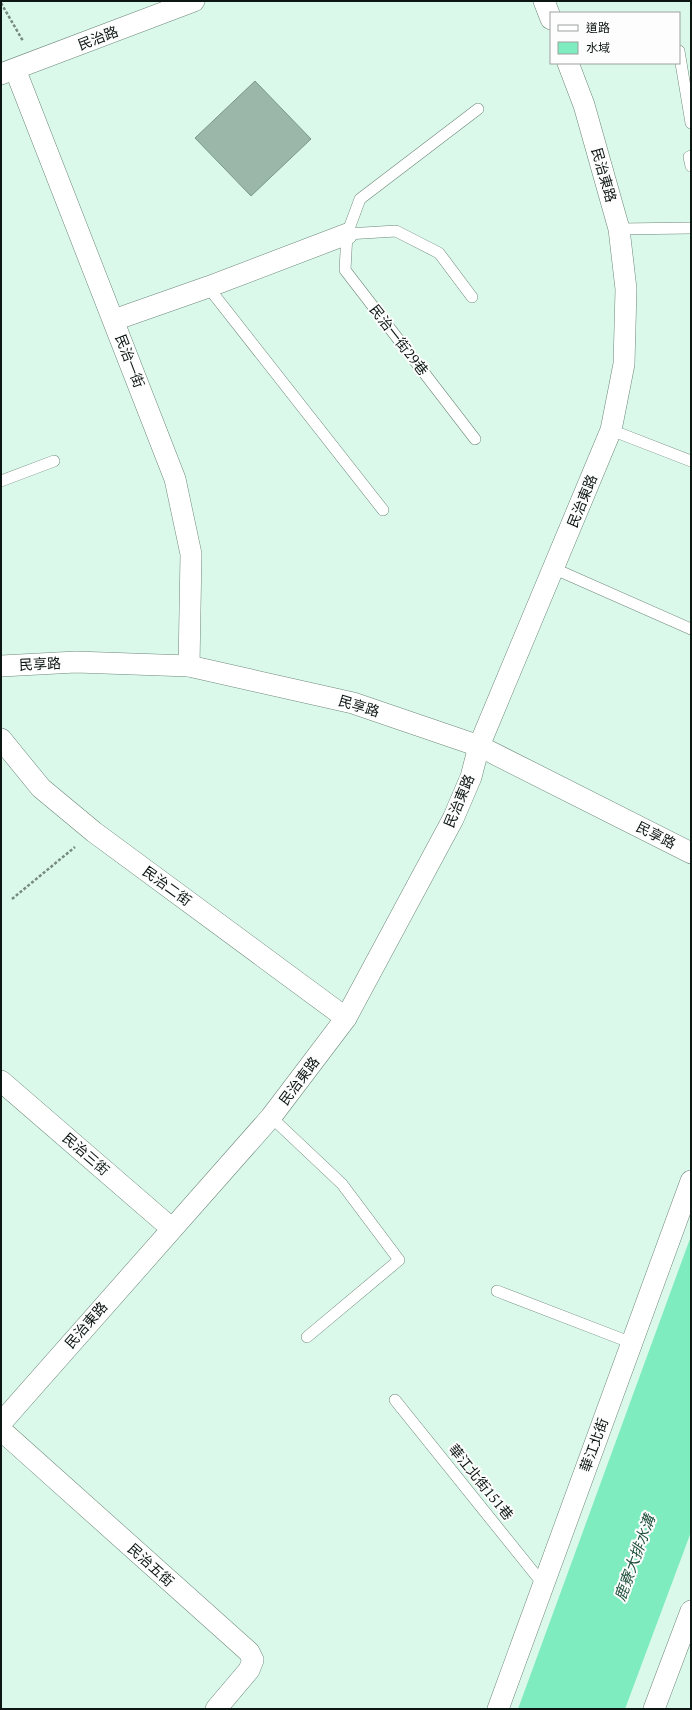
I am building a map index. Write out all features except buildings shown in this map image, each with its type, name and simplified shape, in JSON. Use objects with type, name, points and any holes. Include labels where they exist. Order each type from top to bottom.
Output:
[{"type":"street","name":"民治路","points":[[8,72],[194,1]]},
{"type":"street","points":[[544,1],[550,16]]},
{"type":"street","name":"民治東路","points":[[1,1423],[270,1117],[346,1018],[453,819],[471,777],[479,746],[555,569],[611,430],[624,364],[626,290],[619,230],[584,105],[568,64]]},
{"type":"street","name":"民治一街","points":[[8,72],[114,320],[175,479],[191,554],[189,666]]},
{"type":"street","points":[[114,320],[208,287],[347,234]]},
{"type":"street","name":"民享路","points":[[1,666],[76,662],[189,666],[353,703],[479,746],[691,853]]},
{"type":"street","name":"民治二街","points":[[1,739],[41,788],[94,832],[346,1018]]},
{"type":"street","name":"民治三街","points":[[1,1080],[171,1228]]},
{"type":"street","name":"華江北街","points":[[498,1709],[691,1181]]},
{"type":"street","name":"民治五街","points":[[1,1430],[249,1652],[253,1660],[249,1670],[216,1709]]},
{"type":"street","points":[[654,1709],[691,1611]]},
{"type":"lane","points":[[680,57],[691,123]]},
{"type":"lane","name":"民治一街29巷","points":[[476,439],[345,270],[347,234],[360,199],[478,109]]},
{"type":"lane","points":[[691,156],[689,157],[691,166]]},
{"type":"lane","points":[[619,230],[691,228]]},
{"type":"lane","points":[[347,234],[396,231],[439,254],[472,297]]},
{"type":"lane","points":[[208,287],[383,510]]},
{"type":"lane","points":[[611,430],[691,461]]},
{"type":"lane","points":[[1,480],[54,461]]},
{"type":"lane","points":[[555,569],[691,629]]},
{"type":"lane","points":[[270,1117],[342,1184],[398,1260],[307,1337]]},
{"type":"lane","points":[[497,1291],[632,1343]]},
{"type":"lane","name":"華江北街151巷","points":[[395,1400],[544,1584]]},
{"type":"path","points":[[1,4],[35,62]]},
{"type":"path","points":[[12,898],[94,832]]},
{"type":"water","name":"鹿寮大排水溝","points":[[691,1236],[691,1532],[625,1709],[518,1709]]}]
